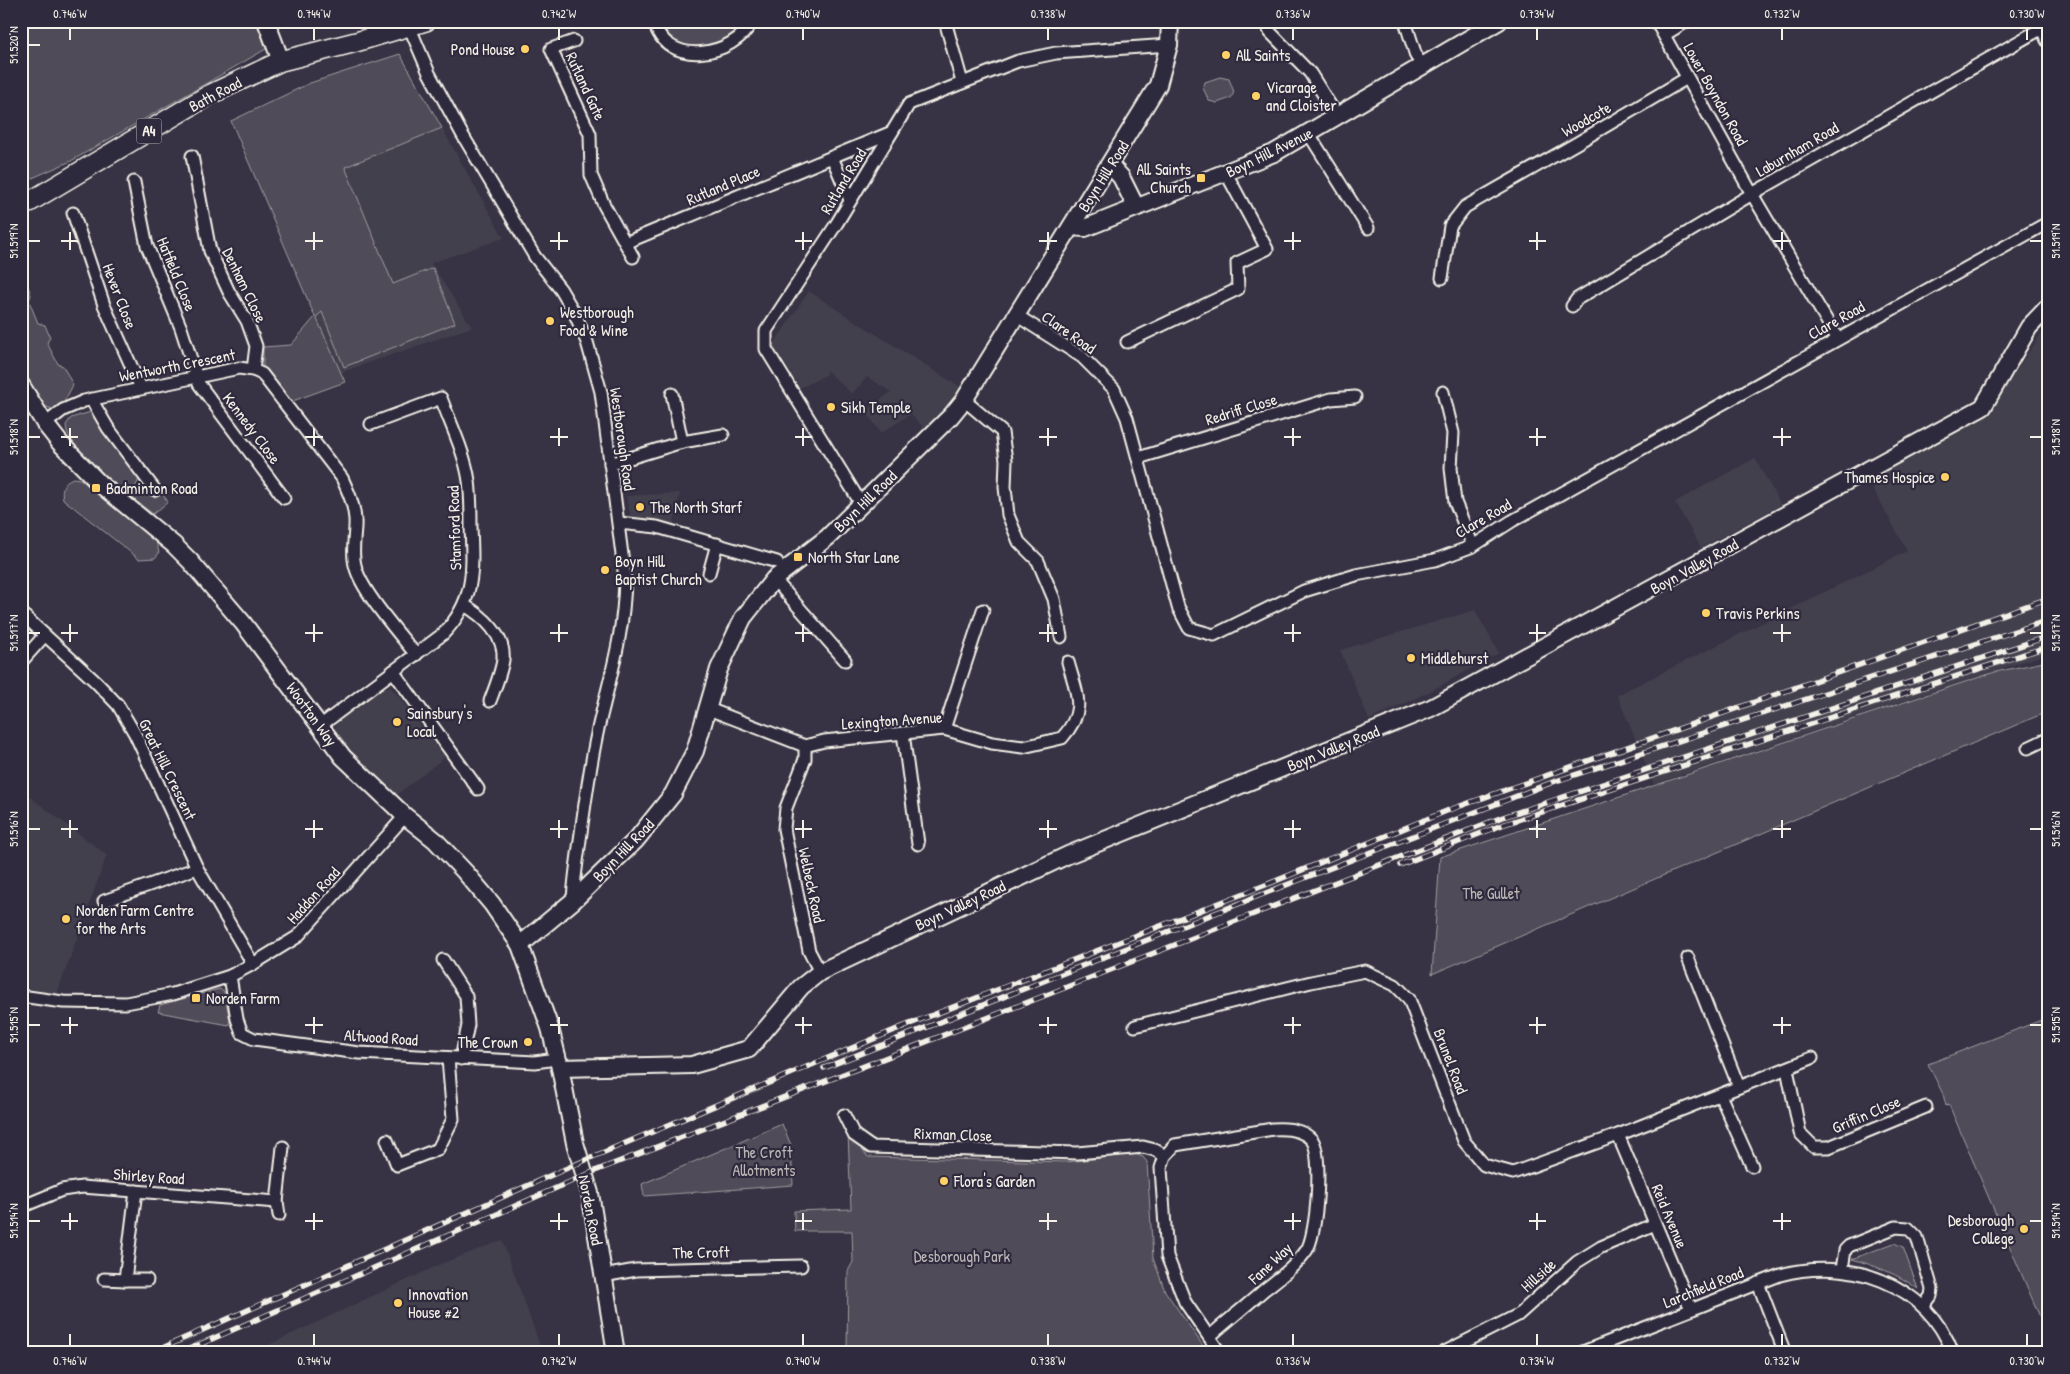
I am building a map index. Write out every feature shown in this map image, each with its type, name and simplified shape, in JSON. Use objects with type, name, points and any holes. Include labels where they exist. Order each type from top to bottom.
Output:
[{"type":"main road","name":"Bath Road","points":[[21,207],[209,95],[281,60],[356,42],[418,24]]},
{"type":"street","points":[[266,21],[281,60]]},
{"type":"street","points":[[654,21],[656,28],[666,43],[676,50],[690,54],[711,50],[731,43],[750,26],[752,21]]},
{"type":"street","points":[[945,21],[962,82]]},
{"type":"street","name":"Boyn Hill Road","points":[[520,946],[573,901],[636,840],[673,794],[695,751],[706,708],[719,669],[743,618],[774,579],[828,537],[862,505],[952,416],[964,400],[1158,85],[1169,45],[1170,21]]},
{"type":"street","points":[[1265,21],[1270,32],[1310,73],[1337,116]]},
{"type":"street","points":[[1405,21],[1416,56],[1422,65]]},
{"type":"street","name":"Boyn Hill Avenue","points":[[1071,227],[1085,228],[1274,153],[1499,21]]},
{"type":"street","name":"Lower Boyndon Road","points":[[1656,21],[1752,194],[1837,338]]},
{"type":"street","points":[[1664,35],[1687,21]]},
{"type":"street","name":"Westborough Road","points":[[418,24],[429,73],[462,134],[535,257],[551,276],[576,314],[587,342],[601,392],[625,578],[621,634],[591,765],[573,901]]},
{"type":"street","name":"Laburnham Road","points":[[1572,306],[1577,299],[1752,194],[2045,29]]},
{"type":"street","name":"Rutland Gate","points":[[574,40],[551,49],[590,134],[591,175],[604,205],[625,243]]},
{"type":"street","name":"Rutland Road","points":[[862,505],[766,349],[766,331],[807,270],[909,104],[1018,61],[1056,53],[1169,45]]},
{"type":"street","name":"Woodcote","points":[[1442,278],[1450,226],[1465,207],[1577,144],[1687,78]]},
{"type":"street","name":"Rutland Place","points":[[625,243],[892,132]]},
{"type":"street","points":[[1309,134],[1368,228]]},
{"type":"street","name":"Denham Close","points":[[192,156],[210,252],[229,292],[247,322],[256,346],[253,370]]},
{"type":"street","points":[[832,157],[850,200]]},
{"type":"street","points":[[1110,165],[1122,177],[1136,207]]},
{"type":"street","points":[[1127,342],[1238,289],[1237,263],[1267,248],[1226,173]]},
{"type":"street","name":"Hatfield Close","points":[[134,182],[146,246],[181,328],[197,376]]},
{"type":"street","points":[[1500,186],[1506,197]]},
{"type":"street","name":"Hever Close","points":[[73,213],[104,305],[141,388]]},
{"type":"street","name":"Clare Road","points":[[1016,315],[1082,357],[1114,389],[1127,418],[1178,607],[1189,628],[1214,635],[1304,591],[1356,575],[1435,560],[1473,546],[1512,521],[1837,338],[2049,222]]},
{"type":"street","points":[[625,243],[633,256]]},
{"type":"street","name":"Boyn Valley Road","points":[[555,1064],[692,1065],[748,1049],[801,987],[820,972],[1068,855],[1431,708],[1517,663],[1983,406],[2029,327],[2049,306]]},
{"type":"street","name":"Wentworth Crescent","points":[[46,424],[72,405],[92,399],[240,368],[262,374],[342,478],[350,496],[355,518],[353,556],[357,574],[365,588],[416,654]]},
{"type":"street","name":"Kennedy Close","points":[[197,376],[199,384],[284,498]]},
{"type":"street","name":"Wootton Way","points":[[21,385],[60,443],[100,484],[174,545],[190,561],[243,623],[343,757],[405,816],[435,840],[492,904],[520,946],[550,1028],[555,1064]]},
{"type":"street","points":[[1443,392],[1453,433],[1451,468],[1455,502],[1473,546]]},
{"type":"street","points":[[672,394],[682,442]]},
{"type":"street","name":"Redriff Close","points":[[1138,458],[1331,399],[1355,396]]},
{"type":"street","name":"Stamford Road","points":[[320,726],[394,671],[451,625],[464,605],[471,585],[473,564],[469,481],[462,453],[441,398],[371,424]]},
{"type":"street","points":[[92,399],[108,428],[155,490]]},
{"type":"street","points":[[964,400],[1002,432],[1006,460],[1005,487],[1008,515],[1019,542],[1038,561],[1054,599],[1061,637]]},
{"type":"street","points":[[610,464],[682,442],[723,435]]},
{"type":"street","points":[[619,523],[657,527],[777,562]]},
{"type":"street","points":[[709,573],[716,544]]},
{"type":"street","points":[[774,579],[845,660]]},
{"type":"street","points":[[464,605],[475,611],[493,630],[500,644],[503,658],[490,701]]},
{"type":"street","points":[[944,729],[983,610]]},
{"type":"street","name":"Great Hill Crescent","points":[[21,613],[96,682],[118,705],[135,734],[196,868],[253,964]]},
{"type":"street","points":[[21,662],[45,635]]},
{"type":"street","name":"Lexington Avenue","points":[[805,746],[824,741],[944,729],[992,743],[1023,747],[1062,738],[1077,718],[1079,704],[1068,662]]},
{"type":"street","points":[[394,671],[478,789]]},
{"type":"street","points":[[706,708],[805,746]]},
{"type":"street","points":[[903,733],[918,844]]},
{"type":"street","points":[[2028,748],[2049,738]]},
{"type":"street","name":"Welbeck Road","points":[[805,746],[805,759],[786,808],[784,829],[809,951],[820,972]]},
{"type":"street","name":"Haddon Road","points":[[230,976],[298,937],[405,816]]},
{"type":"street","points":[[104,901],[196,868]]},
{"type":"street","points":[[1688,958],[1740,1087]]},
{"type":"street","points":[[443,960],[466,996],[468,1025],[462,1059]]},
{"type":"street","name":"Brunel Road","points":[[1135,1026],[1311,982],[1365,971],[1395,985],[1409,999],[1464,1140],[1484,1165],[1513,1173],[1618,1136],[1812,1058]]},
{"type":"street","points":[[21,996],[63,1002],[126,1003],[173,994],[230,976]]},
{"type":"street","name":"Altwood Road","points":[[230,976],[237,1019],[242,1033],[254,1039],[360,1054],[555,1064]]},
{"type":"street","points":[[387,1140],[396,1165],[438,1149],[453,1119],[448,1058]]},
{"type":"street","name":"Norden Road","points":[[555,1064],[590,1193],[616,1353]]},
{"type":"street","name":"Griffin Close","points":[[1787,1069],[1800,1133],[1814,1147],[1829,1147],[1926,1107]]},
{"type":"street","points":[[1720,1095],[1752,1166]]},
{"type":"street","name":"Rixman Close","points":[[844,1115],[854,1135],[871,1147],[1077,1154],[1143,1147],[1155,1150],[1165,1156]]},
{"type":"street","name":"Fane Way","points":[[1165,1156],[1175,1145],[1288,1128],[1305,1134],[1313,1142],[1318,1157],[1315,1225],[1307,1250],[1289,1270],[1209,1337]]},
{"type":"street","name":"Reid Avenue","points":[[1618,1136],[1691,1309]]},
{"type":"street","points":[[280,1215],[277,1202],[283,1147]]},
{"type":"street","points":[[1165,1156],[1161,1168],[1167,1256],[1185,1302],[1220,1353]]},
{"type":"street","name":"Shirley Road","points":[[21,1207],[62,1190],[82,1187],[277,1202]]},
{"type":"street","points":[[126,1280],[136,1191]]},
{"type":"street","name":"Hillside","points":[[1443,1353],[1518,1315],[1577,1262],[1601,1247],[1655,1224]]},
{"type":"street","points":[[1842,1269],[1845,1250],[1849,1246],[1896,1227],[1908,1228],[1917,1237],[1932,1288],[1931,1296],[1922,1307]]},
{"type":"street","name":"The Croft","points":[[603,1276],[636,1270],[801,1266]]},
{"type":"street","name":"Larchfield Road","points":[[1580,1353],[1758,1283],[1801,1270],[1842,1269],[1882,1281],[1922,1307],[1936,1321],[1946,1336],[1952,1353]]},
{"type":"street","points":[[104,1279],[147,1280]]},
{"type":"street","points":[[1758,1283],[1784,1353]]},
{"type":"shaded area","points":[[400,54],[504,238],[431,263],[472,327],[340,373],[231,121],[310,83]]},
{"type":"shaded area","points":[[809,291],[967,391],[929,434],[911,414],[881,433],[865,411],[891,392],[867,377],[852,394],[826,370],[826,375],[800,388],[773,345]]},
{"type":"shaded area","points":[[2049,322],[2049,653],[1654,784],[1617,695],[1907,551],[1867,478],[1996,401]]},
{"type":"shaded area","points":[[1755,458],[1781,505],[1701,548],[1675,502]]},
{"type":"shaded area","points":[[680,493],[673,528],[631,518],[626,496]]},
{"type":"shaded area","name":"Middlehurst","points":[[1475,610],[1499,653],[1429,692],[1369,720],[1340,650]]},
{"type":"shaded area","points":[[380,687],[391,687],[445,757],[394,797],[358,765],[336,737],[335,728],[337,720]]},
{"type":"shaded area","points":[[21,790],[107,855],[57,994],[21,987]]},
{"type":"shaded area","points":[[502,1240],[543,1353],[251,1353],[443,1263]]},
{"type":"green space","points":[[21,21],[257,21],[266,49],[71,161],[21,183]]},
{"type":"green space","points":[[659,21],[748,21],[737,31],[722,40],[704,46],[684,47],[675,45],[668,40],[661,32]]},
{"type":"green space","points":[[400,54],[442,128],[345,167],[393,284],[433,268],[455,323],[344,367],[322,312],[316,317],[345,382],[290,402],[263,367],[263,347],[291,345],[315,317],[231,121],[310,83]]},
{"type":"green space","points":[[1220,77],[1229,79],[1234,92],[1231,98],[1217,103],[1209,101],[1203,88],[1205,82]]},
{"type":"green space","points":[[24,279],[31,295],[29,301],[38,323],[45,325],[50,337],[47,343],[58,364],[63,366],[73,385],[62,406],[52,409],[41,405],[21,363],[21,280]]},
{"type":"green space","points":[[94,411],[138,476],[139,480],[135,487],[138,494],[148,493],[155,498],[162,493],[168,502],[153,514],[88,460],[76,447],[69,435],[66,425],[71,418]]},
{"type":"green space","points":[[73,478],[80,479],[156,540],[159,553],[155,558],[139,559],[63,499],[62,492],[64,486],[67,481]]},
{"type":"green space","name":"The Gullet","points":[[2049,661],[2049,711],[1432,974],[1440,857],[1995,672]]},
{"type":"green space","points":[[219,989],[224,991],[230,1021],[229,1025],[158,1012],[160,1005]]},
{"type":"green space","name":"Desborough College","points":[[2049,1017],[2049,1338],[1949,1105],[1946,1106],[1943,1094],[1928,1064]]},
{"type":"green space","name":"The Croft Allotments","points":[[782,1124],[791,1145],[793,1185],[644,1196],[642,1184]]},
{"type":"green space","name":"Desborough Park","points":[[848,1133],[868,1157],[1067,1162],[1135,1154],[1143,1157],[1147,1162],[1153,1258],[1165,1291],[1208,1353],[847,1353],[848,1271],[853,1262],[852,1231],[795,1231],[794,1211],[851,1209]]},
{"type":"green space","points":[[1894,1243],[1903,1247],[1918,1289],[1886,1271],[1852,1259]]},
{"type":"railway","points":[[151,1353],[590,1158],[902,1027],[1268,884],[1449,810],[2049,598]]},
{"type":"railway","points":[[824,1068],[1276,889],[1553,782],[2049,620]]},
{"type":"railway","points":[[180,1353],[595,1171],[1500,818],[2049,636]]},
{"type":"railway","points":[[1400,865],[1502,825],[2049,646]]},
{"type":"place","name":"Pond House","points":[[525,49]]},
{"type":"place","name":"All Saints","points":[[1226,55]]},
{"type":"place","name":"Vicarage and Cloister","points":[[1256,96]]},
{"type":"place","name":"All Saints Church","points":[[1201,178]]},
{"type":"place","name":"Westborough Food & Wine","points":[[550,321]]},
{"type":"place","name":"Sikh Temple","points":[[831,407]]},
{"type":"place","name":"Thames Hospice","points":[[1945,477]]},
{"type":"place","name":"Badminton Road","points":[[96,488]]},
{"type":"place","name":"The North Starf","points":[[640,507]]},
{"type":"place","name":"North Star Lane","points":[[798,557]]},
{"type":"place","name":"Boyn Hill Baptist Church","points":[[605,570]]},
{"type":"place","name":"Travis Perkins","points":[[1706,613]]},
{"type":"place","name":"Middlehurst","points":[[1411,658]]},
{"type":"place","name":"Sainsbury's Local","points":[[397,722]]},
{"type":"place","name":"Norden Farm Centre for the Arts","points":[[66,919]]},
{"type":"place","name":"Norden Farm","points":[[196,998]]},
{"type":"place","name":"The Crown","points":[[528,1042]]},
{"type":"place","name":"Flora's Garden","points":[[944,1181]]},
{"type":"place","name":"Desborough College","points":[[2024,1229]]},
{"type":"place","name":"Innovation House #2","points":[[398,1303]]}]
